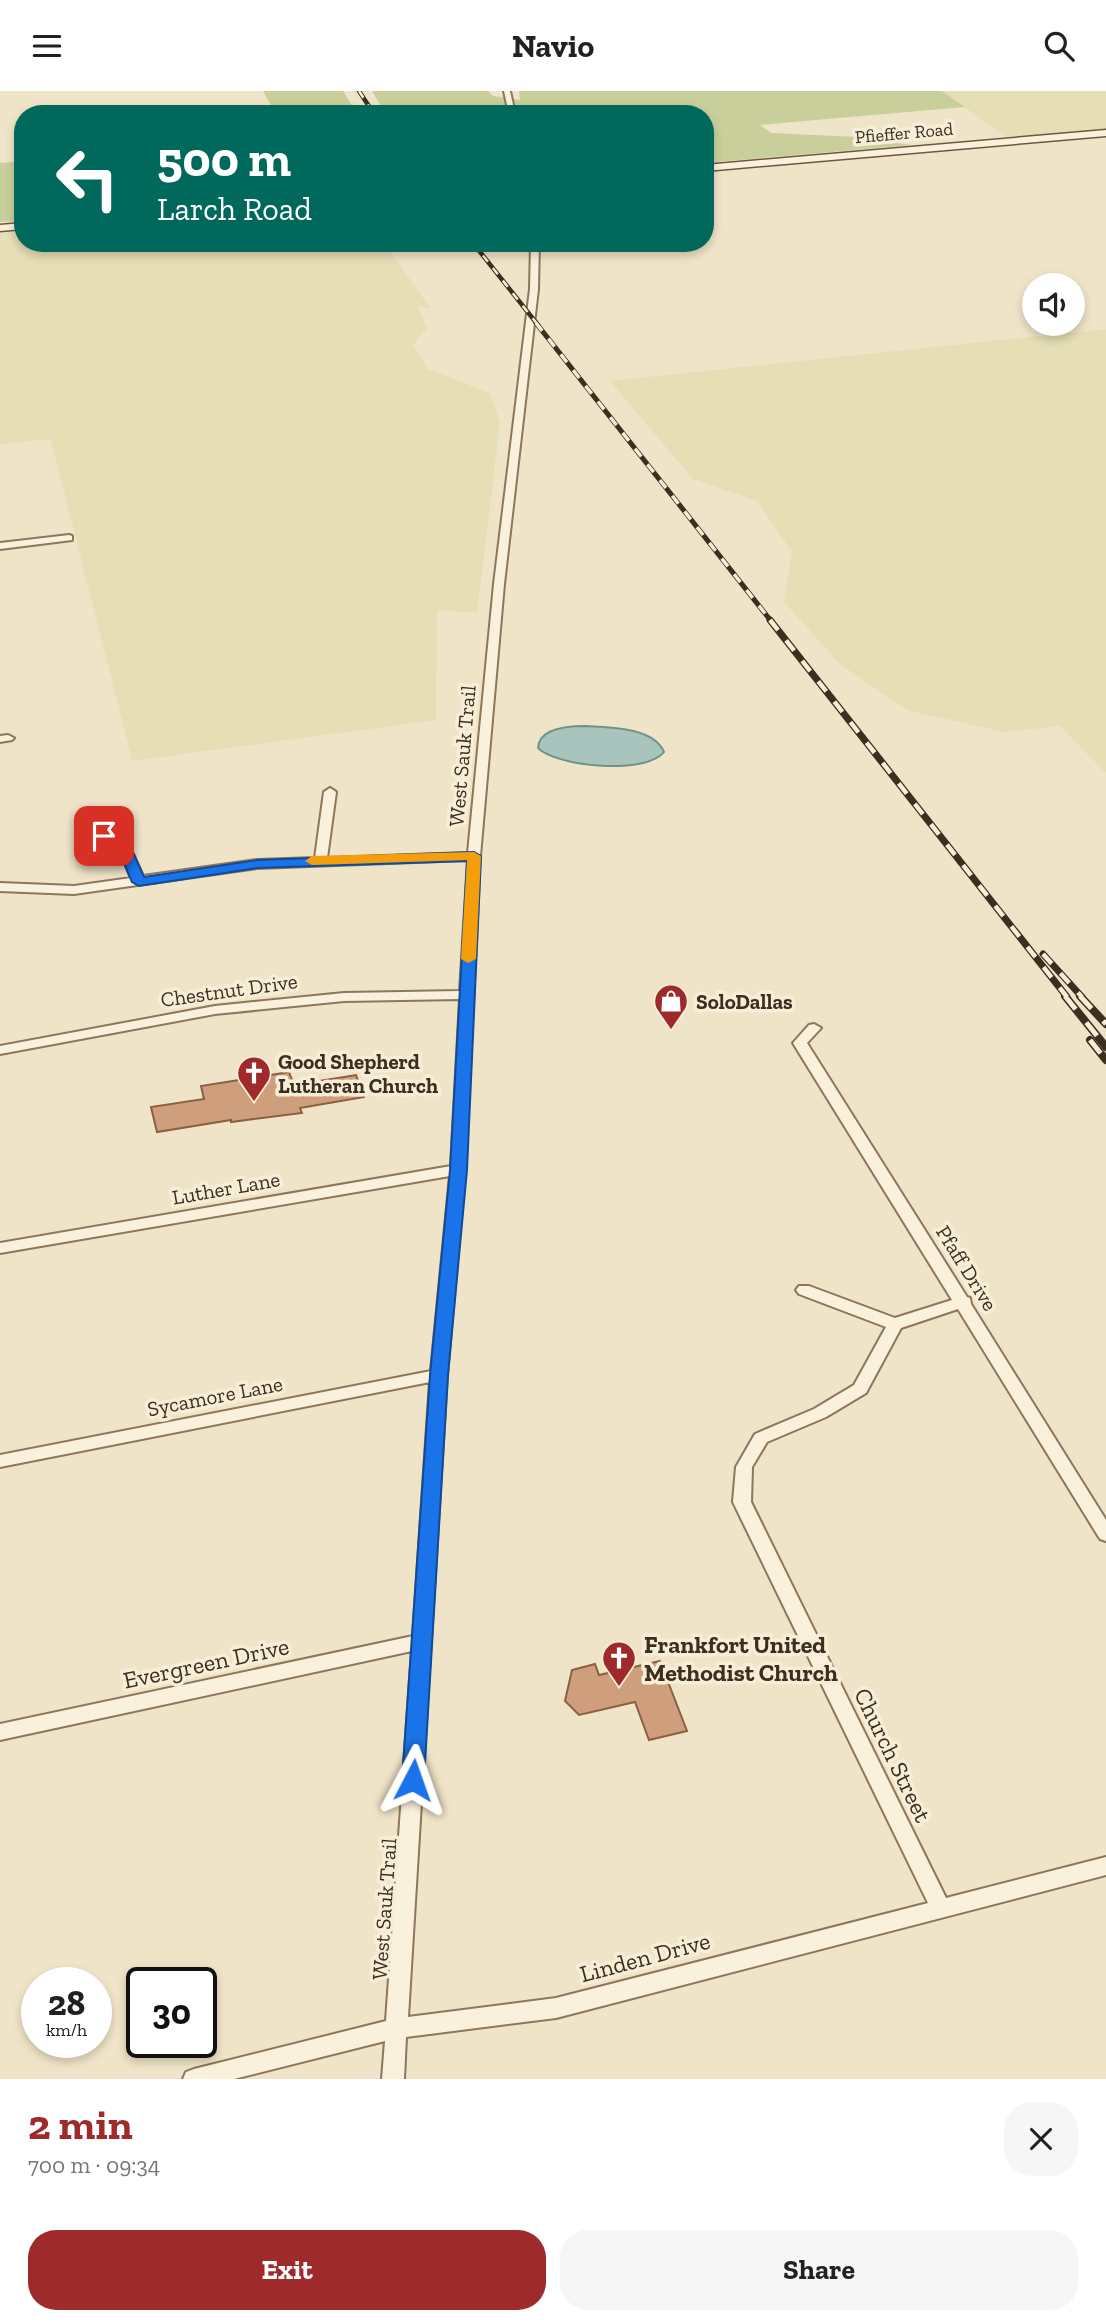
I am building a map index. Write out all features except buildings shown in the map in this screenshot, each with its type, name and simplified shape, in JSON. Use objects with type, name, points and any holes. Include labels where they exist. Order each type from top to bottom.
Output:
[{"type":"street","name":"Pfieffer Road","points":[[714,167],[1106,133]]},
{"type":"street","name":"West Sauk Trail","points":[[393,2079],[439,1375],[458,1170],[474,856],[499,584],[534,289],[535,252]]},
{"type":"street","points":[[0,546],[69,538]]},
{"type":"street","points":[[321,860],[330,792]]},
{"type":"street","points":[[104,836],[123,844],[139,882]]},
{"type":"street","points":[[0,887],[74,890],[257,864],[474,856]]},
{"type":"street","name":"Chestnut Drive","points":[[0,1050],[215,1010],[344,997],[466,995]]},
{"type":"street","name":"Pfaff Drive","points":[[814,1028],[800,1043],[964,1302],[1106,1534]]},
{"type":"street","name":"Luther Lane","points":[[0,1248],[458,1170]]},
{"type":"street","points":[[804,1290],[895,1324],[964,1302]]},
{"type":"street","name":"Church Street","points":[[895,1324],[860,1389],[821,1413],[761,1438],[744,1467],[742,1502],[940,1907]]},
{"type":"street","name":"Sycamore Lane","points":[[0,1461],[439,1375]]},
{"type":"street","name":"Evergreen Drive","points":[[0,1732],[421,1642]]},
{"type":"street","name":"Linden Drive","points":[[194,2079],[397,2028],[556,2008],[1106,1866]]},
{"type":"shaded area","points":[[942,91],[1106,91],[1106,130],[1009,139]]},
{"type":"shaded area","points":[[14,232],[14,252],[390,252],[431,309],[418,306],[427,328],[413,345],[428,369],[490,393],[500,423],[477,612],[437,611],[436,720],[132,761],[51,439],[0,444],[0,233]]},
{"type":"shaded area","points":[[1106,329],[1106,773],[1060,726],[1004,732],[907,710],[841,665],[784,602],[792,552],[757,501],[693,479],[610,381],[1039,336],[1085,336],[1085,331]]},
{"type":"green space","points":[[263,91],[343,91],[352,105],[271,105]]},
{"type":"green space","points":[[372,91],[488,91],[493,96],[520,100],[519,91],[942,91],[965,107],[760,125],[771,133],[857,137],[911,145],[714,162],[714,105],[381,105]]},
{"type":"green space","points":[[14,162],[14,221],[0,222],[0,163]]},
{"type":"water","points":[[585,726],[641,733],[659,744],[664,752],[639,764],[601,766],[563,760],[538,748],[540,741],[549,732]]},
{"type":"railway","points":[[359,91],[368,105]]},
{"type":"railway","points":[[480,252],[538,325]]},
{"type":"railway","points":[[536,323],[771,621]]},
{"type":"railway","points":[[770,620],[1067,997]]},
{"type":"railway","points":[[1043,954],[1082,997]]},
{"type":"railway","points":[[1065,996],[1106,1047]]},
{"type":"railway","points":[[1080,996],[1106,1024]]},
{"type":"railway","points":[[1090,1040],[1106,1060]]},
{"type":"slow traffic","points":[[312,861],[474,856],[468,959]]},
{"type":"place","name":"SoloDallas","points":[[671,1031]]},
{"type":"place","name":"Good Shepherd Lutheran Church","points":[[254,1103]]},
{"type":"place","name":"Frankfort United Methodist Church","points":[[619,1688]]},
{"type":"route","points":[[104,836],[123,844],[139,882],[257,864],[474,856],[458,1170],[439,1375],[413,1780]]}]
